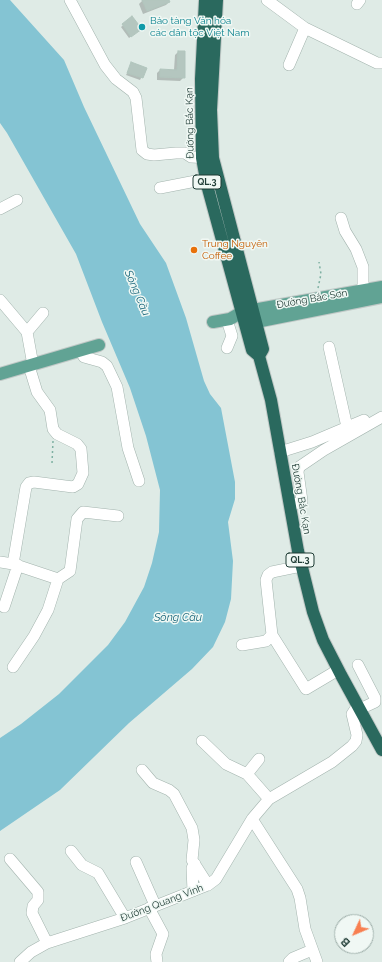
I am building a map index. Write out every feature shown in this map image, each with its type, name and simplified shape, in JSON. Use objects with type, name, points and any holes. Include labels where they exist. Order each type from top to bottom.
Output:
[{"type":"highway","name":"Đường Bắc Kạn","points":[[205,0],[201,79],[207,158],[247,311]]},
{"type":"highway","name":"Đường Bắc Kạn","points":[[216,0],[206,179],[251,323],[252,350],[260,356],[271,400],[301,566],[313,612],[323,640],[382,750]]},
{"type":"main road","name":"Đường Bắc Sơn","points":[[228,320],[247,311],[382,287]]},
{"type":"main road","name":"Đường Bắc Sơn","points":[[251,323],[382,297]]},
{"type":"main road","points":[[213,322],[228,320],[251,323]]},
{"type":"main road","points":[[0,374],[99,346]]},
{"type":"street","points":[[70,0],[105,65],[116,78],[133,92],[136,98],[142,150],[147,154],[180,153],[207,158]]},
{"type":"street","points":[[267,0],[305,28],[370,60],[382,62]]},
{"type":"street","points":[[289,65],[305,28]]},
{"type":"street","points":[[160,188],[206,179]]},
{"type":"street","points":[[0,209],[17,200]]},
{"type":"street","points":[[341,218],[345,231],[356,249],[363,267],[363,290]]},
{"type":"street","points":[[0,300],[27,332],[31,366],[37,392],[50,410],[53,429],[57,434],[77,444],[81,449],[83,473],[82,479],[73,487],[34,482],[26,487],[16,564],[4,607]]},
{"type":"street","points":[[27,332],[43,313]]},
{"type":"street","points":[[227,348],[232,336],[228,320]]},
{"type":"street","points":[[329,347],[347,427]]},
{"type":"street","points":[[81,351],[84,357],[102,362],[107,366],[117,387],[126,437],[139,481]]},
{"type":"street","points":[[280,452],[312,442],[347,427],[378,417]]},
{"type":"street","points":[[290,506],[302,500],[298,472],[299,467],[378,417]]},
{"type":"street","points":[[13,667],[34,636],[48,610],[58,579],[70,571],[77,519],[83,512],[118,516]]},
{"type":"street","points":[[0,562],[16,564],[58,579]]},
{"type":"street","points":[[301,566],[272,572],[268,575],[266,580],[272,634],[306,689],[338,670]]},
{"type":"street","points":[[242,645],[266,641],[272,634]]},
{"type":"street","points":[[358,665],[375,698],[375,702],[359,707]]},
{"type":"street","name":"Đường Quang Vinh","points":[[20,962],[31,952],[47,943],[125,918],[208,885],[216,879],[252,819],[269,799],[332,762],[352,746],[357,735],[352,714],[359,707]]},
{"type":"street","points":[[202,741],[226,764],[247,774],[269,799]]},
{"type":"street","points":[[247,774],[259,759]]},
{"type":"street","points":[[142,770],[153,784],[169,790],[174,794],[192,828],[194,840],[192,860],[208,885]]},
{"type":"street","points":[[252,819],[298,893],[304,925],[312,950],[318,962]]},
{"type":"street","points":[[71,851],[82,865],[98,873],[125,918]]},
{"type":"street","points":[[10,859],[38,892],[38,900],[33,906],[32,913],[47,943]]},
{"type":"street","points":[[136,862],[163,934],[156,954],[157,962]]},
{"type":"street","points":[[193,891],[192,868],[195,864]]},
{"type":"street","points":[[289,962],[293,958],[312,950]]},
{"type":"path","points":[[318,298],[317,293],[321,274],[319,262]]},
{"type":"path","points":[[52,463],[53,429]]},
{"type":"water","name":"Sông Cầu","points":[[0,0],[10,0],[64,60],[84,107],[140,224],[166,263],[186,318],[204,381],[210,394],[221,408],[235,482],[235,499],[228,522],[233,561],[231,599],[225,622],[213,647],[192,669],[129,723],[60,790],[0,831],[0,738],[21,724],[59,694],[108,645],[125,622],[144,587],[152,563],[159,532],[160,490],[146,436],[130,388],[102,322],[76,254],[0,123]]},
{"type":"building","points":[[142,0],[169,0],[170,2],[147,11]]},
{"type":"building","points":[[132,16],[142,29],[131,37],[122,24]]},
{"type":"building","points":[[178,51],[185,51],[185,78],[160,77],[160,69],[177,70]]},
{"type":"building","points":[[131,62],[147,68],[143,78],[127,73]]},
{"type":"place","name":"Bảo tàng Văn hóa các dân tộc Việt Nam","points":[[142,27]]},
{"type":"place","name":"Trung Nguyên Coffee","points":[[194,250]]}]
